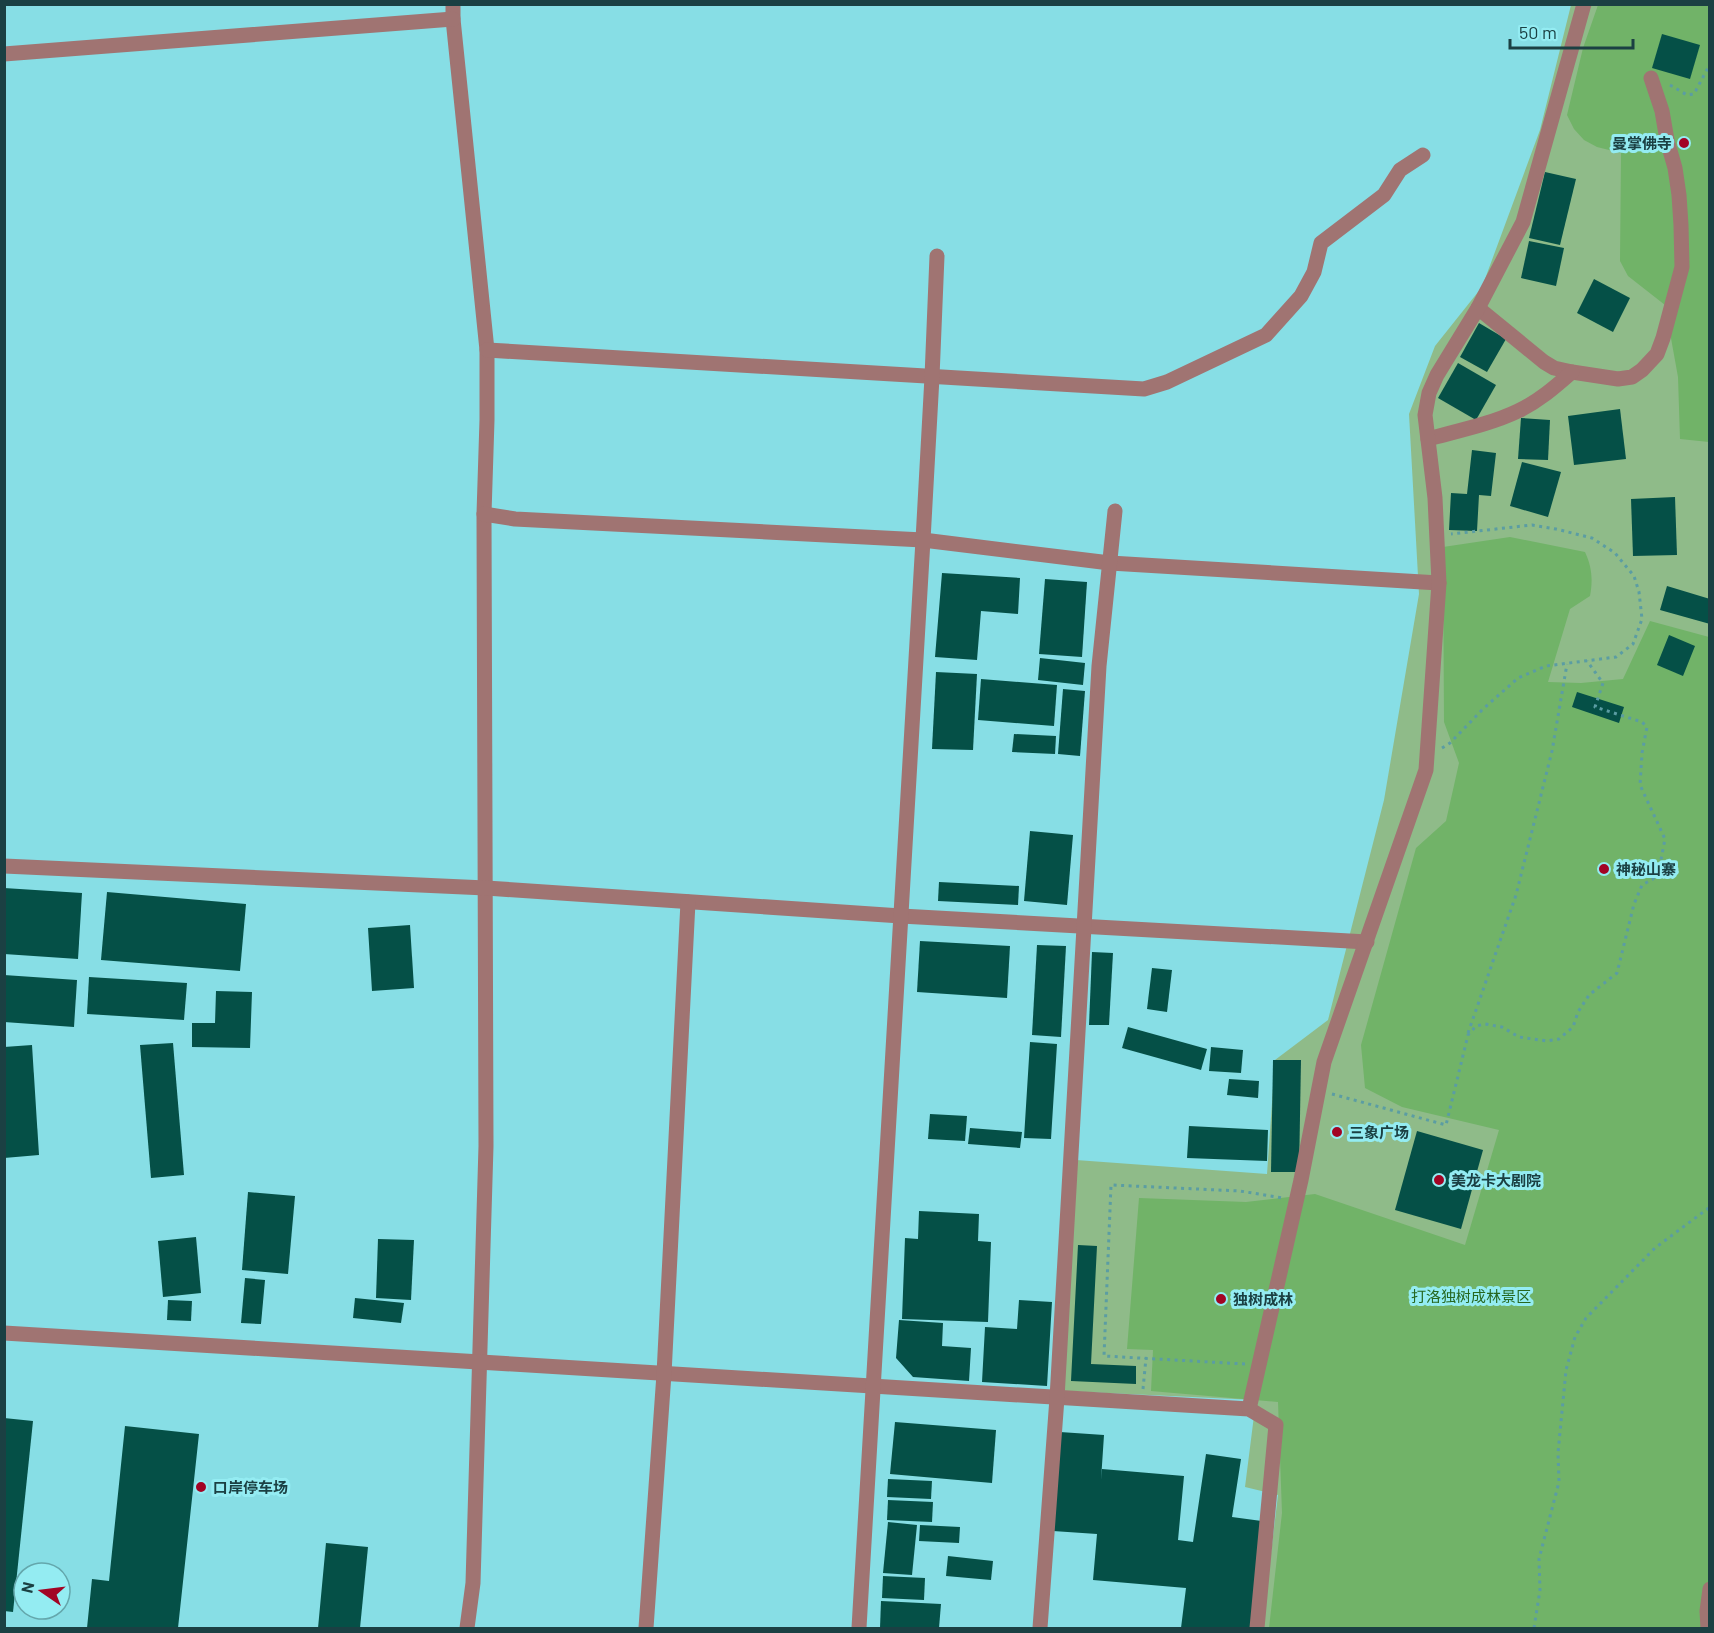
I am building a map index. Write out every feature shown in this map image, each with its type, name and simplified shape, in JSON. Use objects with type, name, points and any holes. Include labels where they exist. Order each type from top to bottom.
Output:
[{"type":"street","points":[[1249,1409],[1297,1201],[1324,1062],[1426,770],[1439,584],[1435,498],[1425,416],[1429,393],[1437,375],[1478,308],[1523,222],[1584,4]]},
{"type":"street","points":[[4,54],[453,12],[487,350],[484,514],[486,1146],[473,1583],[467,1629]]},
{"type":"street","points":[[1478,308],[1554,368],[1618,379],[1632,377],[1657,354],[1681,274],[1682,253],[1675,168],[1662,111],[1651,78]]},
{"type":"street","points":[[487,350],[1144,389],[1167,382],[1266,335],[1301,296],[1314,272],[1321,243],[1384,195],[1400,170],[1423,155]]},
{"type":"street","points":[[859,1629],[923,540],[936,256]]},
{"type":"street","points":[[1428,439],[1517,411],[1547,394],[1572,372]]},
{"type":"street","points":[[1040,1629],[1057,1398],[1099,666],[1115,511]]},
{"type":"street","points":[[484,514],[515,519],[923,540],[1110,562],[1439,584]]},
{"type":"street","points":[[4,866],[486,888],[901,916],[1367,942]]},
{"type":"street","points":[[646,1629],[664,1374],[688,902]]},
{"type":"street","points":[[4,1333],[1249,1409],[1276,1425],[1257,1629]]},
{"type":"street","points":[[1708,1629],[1707,1611],[1710,1589]]},
{"type":"path","points":[[1651,78],[1664,80],[1680,93],[1694,94],[1710,64]]},
{"type":"path","points":[[1427,756],[1450,743],[1518,678],[1546,666],[1616,657],[1633,644],[1642,619],[1635,576],[1615,553],[1592,538],[1532,525],[1437,536]]},
{"type":"path","points":[[1468,1035],[1476,1026],[1485,1024],[1502,1027],[1519,1037],[1547,1041],[1559,1038],[1573,1027],[1578,1012],[1589,995],[1617,973],[1634,904],[1642,885],[1653,879],[1660,865],[1665,839],[1640,785],[1642,753],[1647,727],[1642,722],[1595,707],[1603,683],[1587,661]]},
{"type":"path","points":[[1319,1090],[1446,1125],[1468,1035],[1516,895],[1552,752],[1567,664]]},
{"type":"path","points":[[1259,1364],[1104,1356],[1111,1185],[1240,1191],[1297,1201]]},
{"type":"path","points":[[1534,1629],[1540,1590],[1539,1559],[1559,1482],[1558,1453],[1566,1371],[1575,1337],[1590,1313],[1655,1248],[1710,1207]]},
{"type":"path","points":[[1142,1403],[1146,1358]]},
{"type":"green space","name":"打洛独树成林景区","points":[[1571,5],[1709,5],[1710,1534],[1685,1628],[1262,1628],[1278,1495],[1245,1487],[1256,1400],[1064,1391],[1076,1160],[1267,1174],[1275,1060],[1328,1020],[1384,800],[1419,594],[1409,414],[1435,346],[1482,287],[1540,130]]},
{"type":"green space","points":[[1598,5],[1709,5],[1709,442],[1680,439],[1678,377],[1665,305],[1628,276],[1620,261],[1621,153],[1597,147],[1584,140],[1574,129],[1567,115],[1583,48]]},
{"type":"green space","name":"打洛独树成林景区","points":[[1510,537],[1585,552],[1589,563],[1592,579],[1590,596],[1570,609],[1548,682],[1581,683],[1623,679],[1650,621],[1709,637],[1709,1628],[1269,1628],[1282,1513],[1278,1402],[1151,1391],[1153,1350],[1127,1349],[1139,1198],[1246,1202],[1315,1194],[1465,1245],[1499,1130],[1402,1107],[1365,1088],[1361,1045],[1416,848],[1446,821],[1459,763],[1444,722],[1443,547]]},
{"type":"building","points":[[1662,34],[1700,45],[1690,79],[1652,68]]},
{"type":"building","points":[[1545,172],[1576,179],[1560,245],[1529,238]]},
{"type":"building","points":[[1529,241],[1564,248],[1556,286],[1521,278]]},
{"type":"building","points":[[1594,279],[1630,298],[1613,332],[1577,313]]},
{"type":"building","points":[[1479,323],[1506,339],[1487,372],[1460,357]]},
{"type":"building","points":[[1458,363],[1496,385],[1476,420],[1438,398]]},
{"type":"building","points":[[1620,409],[1626,459],[1574,465],[1568,416]]},
{"type":"building","points":[[1521,418],[1550,420],[1548,460],[1518,459]]},
{"type":"building","points":[[1472,450],[1496,453],[1491,496],[1479,495],[1477,531],[1449,530],[1451,493],[1467,494]]},
{"type":"building","points":[[1522,462],[1561,472],[1548,517],[1510,506]]},
{"type":"building","points":[[1675,497],[1677,555],[1633,556],[1631,499]]},
{"type":"building","points":[[942,573],[1020,578],[1018,614],[981,611],[977,660],[935,657]]},
{"type":"building","points":[[1045,579],[1087,582],[1082,657],[1039,654]]},
{"type":"building","points":[[1667,586],[1710,599],[1710,624],[1660,610]]},
{"type":"building","points":[[1669,635],[1695,646],[1683,676],[1657,665]]},
{"type":"building","points":[[1040,658],[1085,663],[1083,685],[1038,680]]},
{"type":"building","points":[[936,672],[977,674],[973,750],[932,749]]},
{"type":"building","points":[[981,679],[1057,685],[1054,726],[978,720]]},
{"type":"building","points":[[1063,689],[1085,691],[1080,756],[1058,754]]},
{"type":"building","points":[[1577,692],[1624,707],[1619,723],[1572,707]]},
{"type":"building","points":[[1014,734],[1056,736],[1055,754],[1012,752]]},
{"type":"building","points":[[1030,831],[1073,835],[1067,905],[1024,901]]},
{"type":"building","points":[[939,882],[1019,886],[1018,905],[938,901]]},
{"type":"building","points":[[4,888],[82,893],[78,959],[4,954]]},
{"type":"building","points":[[107,892],[246,904],[240,971],[101,960]]},
{"type":"building","points":[[410,925],[414,988],[372,991],[368,928]]},
{"type":"building","points":[[920,941],[1010,946],[1007,998],[917,992]]},
{"type":"building","points":[[1037,945],[1066,946],[1061,1037],[1032,1035]]},
{"type":"building","points":[[1092,952],[1113,953],[1109,1025],[1089,1025]]},
{"type":"building","points":[[1152,968],[1172,970],[1167,1012],[1147,1009]]},
{"type":"building","points":[[4,975],[77,980],[74,1027],[4,1022]]},
{"type":"building","points":[[89,977],[187,983],[184,1020],[87,1014]]},
{"type":"building","points":[[216,991],[252,992],[250,1048],[192,1047],[192,1023],[215,1023]]},
{"type":"building","points":[[1128,1027],[1207,1049],[1201,1070],[1122,1048]]},
{"type":"building","points":[[1030,1042],[1057,1044],[1051,1139],[1024,1138]]},
{"type":"building","points":[[173,1043],[184,1175],[151,1178],[140,1045]]},
{"type":"building","points":[[32,1045],[39,1155],[4,1158],[4,1047]]},
{"type":"building","points":[[1211,1047],[1243,1050],[1241,1073],[1209,1071]]},
{"type":"building","points":[[1273,1060],[1301,1060],[1299,1172],[1271,1172]]},
{"type":"building","points":[[1229,1079],[1259,1081],[1258,1098],[1227,1095]]},
{"type":"building","points":[[930,1114],[967,1116],[965,1141],[928,1139]]},
{"type":"building","points":[[1189,1126],[1268,1130],[1267,1161],[1187,1158]]},
{"type":"building","points":[[970,1128],[1022,1132],[1020,1148],[968,1144]]},
{"type":"building","name":"美龙卡大剧院","points":[[1417,1131],[1483,1150],[1461,1229],[1395,1210]]},
{"type":"building","points":[[248,1192],[295,1196],[288,1274],[242,1270]]},
{"type":"building","points":[[919,1211],[979,1214],[978,1241],[991,1242],[988,1322],[902,1319],[905,1238],[918,1239]]},
{"type":"building","points":[[196,1237],[201,1293],[163,1297],[158,1241]]},
{"type":"building","points":[[378,1239],[414,1240],[411,1300],[376,1298]]},
{"type":"building","points":[[1078,1245],[1097,1246],[1091,1364],[1136,1366],[1136,1384],[1071,1381]]},
{"type":"building","points":[[245,1278],[265,1280],[261,1324],[241,1323]]},
{"type":"building","points":[[355,1298],[404,1303],[401,1323],[353,1318]]},
{"type":"building","points":[[168,1300],[192,1301],[191,1321],[167,1320]]},
{"type":"building","points":[[1019,1300],[1052,1302],[1047,1386],[982,1382],[985,1327],[1017,1329]]},
{"type":"building","points":[[899,1320],[943,1323],[942,1346],[971,1348],[969,1381],[913,1377],[896,1358]]},
{"type":"building","points":[[4,1418],[33,1421],[18,1561],[12,1561],[12,1612],[4,1611]]},
{"type":"building","points":[[895,1422],[996,1430],[992,1483],[890,1474]]},
{"type":"building","points":[[125,1426],[199,1434],[178,1628],[87,1628],[92,1579],[109,1581]]},
{"type":"building","points":[[1060,1432],[1104,1435],[1101,1480],[1102,1469],[1184,1476],[1178,1540],[1193,1542],[1206,1454],[1241,1459],[1232,1517],[1269,1522],[1254,1628],[1181,1628],[1186,1588],[1093,1580],[1097,1534],[1053,1531]]},
{"type":"building","points":[[888,1479],[932,1481],[931,1499],[887,1497]]},
{"type":"building","points":[[888,1500],[933,1502],[932,1522],[887,1520]]},
{"type":"building","points":[[888,1522],[917,1525],[912,1575],[883,1573]]},
{"type":"building","points":[[920,1525],[960,1527],[959,1543],[919,1541]]},
{"type":"building","points":[[326,1543],[368,1547],[360,1628],[318,1628]]},
{"type":"building","points":[[948,1556],[993,1561],[991,1580],[946,1576]]},
{"type":"building","points":[[883,1576],[925,1578],[924,1600],[882,1598]]},
{"type":"building","points":[[881,1601],[941,1604],[939,1628],[880,1628]]},
{"type":"place","name":"曼掌佛寺","points":[[1684,143]]},
{"type":"place","name":"神秘山寨","points":[[1604,869]]},
{"type":"place","name":"三象广场","points":[[1337,1132]]},
{"type":"place","name":"美龙卡大剧院","points":[[1439,1180]]},
{"type":"place","name":"独树成林","points":[[1221,1299]]},
{"type":"place","name":"口岸停车场","points":[[201,1487]]}]
